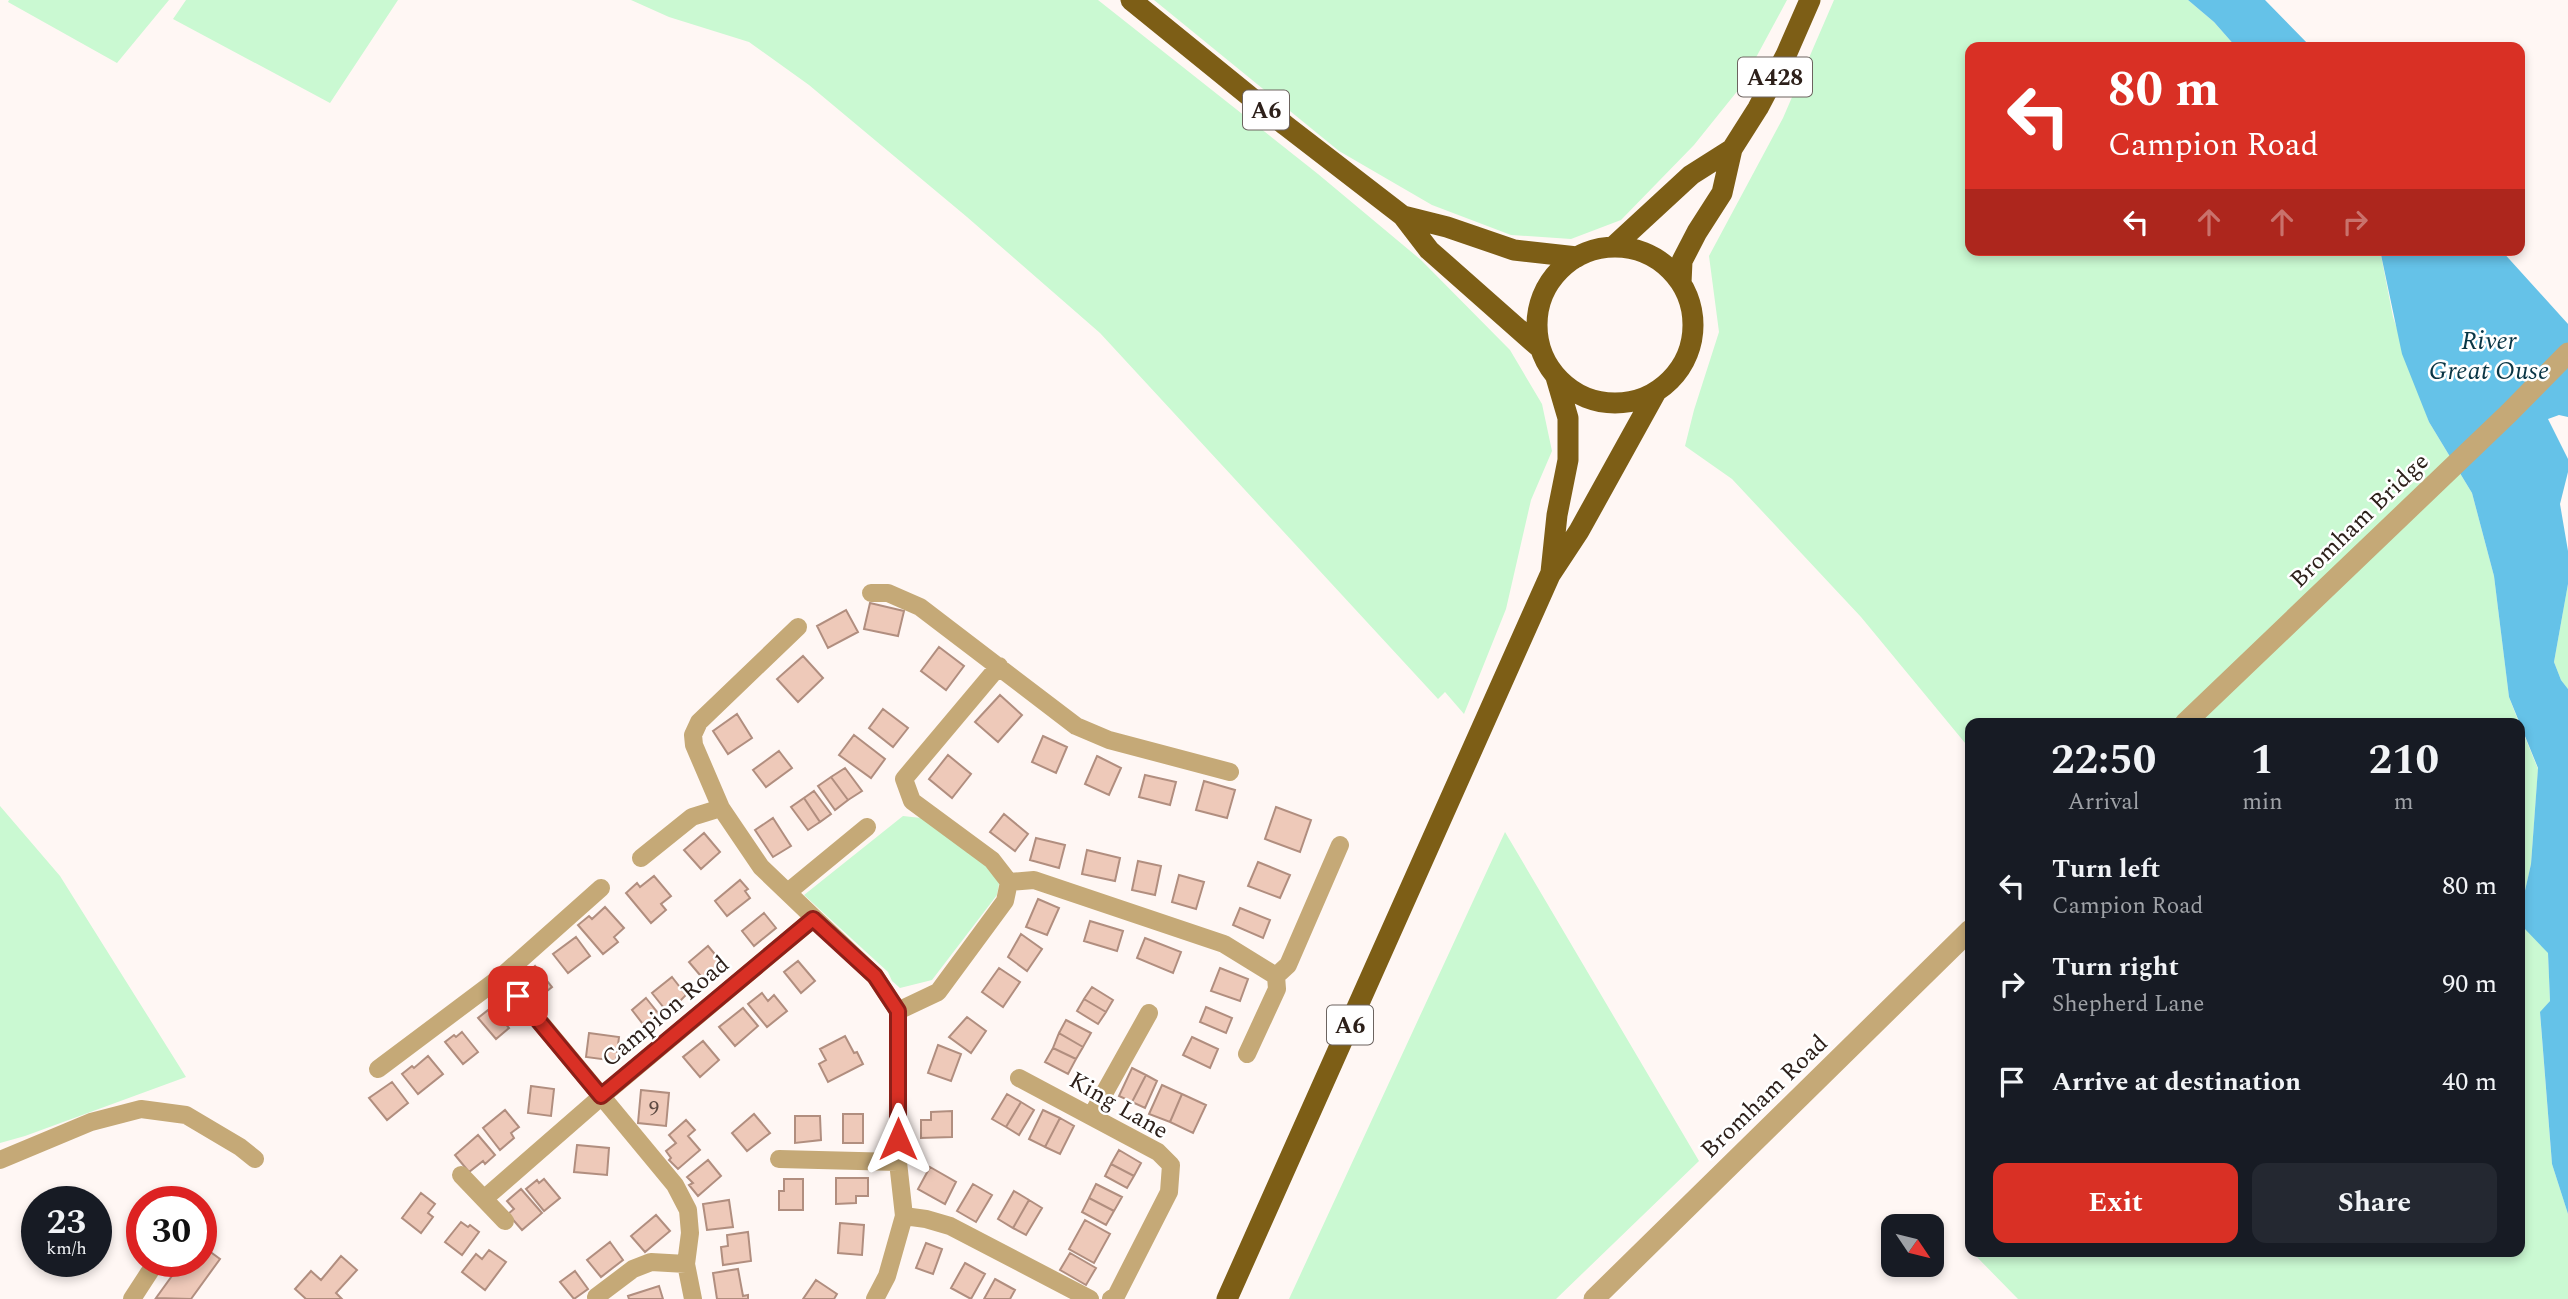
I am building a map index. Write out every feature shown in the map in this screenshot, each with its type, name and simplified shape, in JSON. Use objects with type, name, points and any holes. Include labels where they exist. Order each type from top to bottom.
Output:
[{"type":"highway","name":"A6","points":[[1131,0],[1285,125],[1403,216],[1429,250],[1540,348]]},
{"type":"highway","name":"A428","points":[[1681,283],[1682,261],[1722,193],[1732,149],[1758,108],[1786,55],[1810,0]]},
{"type":"highway","name":"A428","points":[[1613,247],[1691,175],[1732,149]]},
{"type":"highway","name":"A6","points":[[1403,216],[1447,227],[1514,250],[1577,257]]},
{"type":"highway","points":[[1613,247],[1639,250],[1663,263],[1681,283],[1690,302],[1694,322],[1692,342],[1685,362],[1656,392],[1636,401],[1615,404],[1593,400],[1573,392],[1556,377],[1540,348],[1537,322],[1543,296],[1556,274],[1577,257],[1613,247]]},
{"type":"highway","name":"A6","points":[[1550,575],[1557,515],[1568,460],[1568,418],[1556,377]]},
{"type":"highway","name":"A6","points":[[1227,1299],[1474,751],[1550,575],[1579,531],[1656,392]]},
{"type":"street","name":"Bromham Bridge","points":[[2190,718],[2509,413],[2568,353]]},
{"type":"street","points":[[871,593],[888,593],[920,607],[1076,726],[1110,740],[1230,772]]},
{"type":"street","points":[[798,627],[699,722],[693,735],[694,745],[721,808],[761,867],[875,976],[898,1011],[898,1163],[904,1216],[887,1276],[875,1299]]},
{"type":"street","points":[[898,1011],[937,992],[1005,901],[1009,882],[992,860],[912,801],[904,779],[999,666]]},
{"type":"street","points":[[641,858],[692,817],[721,808]]},
{"type":"street","points":[[788,892],[867,827]]},
{"type":"street","points":[[1276,976],[1289,965],[1340,845]]},
{"type":"street","points":[[1009,882],[1034,880],[1224,944],[1276,976]]},
{"type":"street","points":[[378,1069],[502,976],[601,888]]},
{"type":"street","name":"Campion Road","points":[[485,1198],[601,1096],[813,919]]},
{"type":"street","name":"Bromham Road","points":[[1594,1299],[1965,935]]},
{"type":"street","points":[[502,976],[675,1185],[688,1210],[690,1233],[686,1264],[694,1299]]},
{"type":"street","points":[[1248,1054],[1277,989],[1276,976]]},
{"type":"street","points":[[1092,1115],[1149,1013]]},
{"type":"street","name":"King Lane","points":[[1019,1078],[1158,1152],[1171,1165],[1169,1192],[1116,1296],[1111,1299]]},
{"type":"street","points":[[0,1160],[92,1122],[141,1109],[186,1115],[254,1158]]},
{"type":"street","points":[[779,1159],[898,1163]]},
{"type":"street","points":[[461,1175],[505,1221]]},
{"type":"street","points":[[904,1216],[950,1226],[1090,1299]]},
{"type":"street","points":[[596,1297],[642,1265],[651,1262],[686,1264]]},
{"type":"street","points":[[132,1299],[146,1277]]},
{"type":"green space","points":[[169,0],[117,63],[8,2]]},
{"type":"green space","points":[[186,0],[398,0],[330,103],[173,19]]},
{"type":"green space","points":[[631,0],[1098,0],[1318,174],[1421,260],[1510,350],[1542,404],[1552,451],[1531,500],[1506,609],[1464,714],[1445,692],[1438,699],[1100,333],[967,217],[809,85],[749,42],[669,17]]},
{"type":"green space","points":[[1154,0],[1787,0],[1739,89],[1694,145],[1621,220],[1571,239],[1511,235],[1432,205],[1339,151]]},
{"type":"green space","points":[[1834,0],[2188,0],[2214,22],[2232,42],[1965,42],[1965,256],[2381,256],[2393,317],[2429,422],[2472,493],[2494,576],[2509,697],[2517,718],[1965,718],[1965,743],[1861,617],[1732,479],[1685,446],[1719,332],[1709,256],[1783,118]]},
{"type":"green space","points":[[2568,584],[2568,689],[2554,662]]},
{"type":"green space","points":[[2525,737],[2538,769],[2531,864],[2525,891]]},
{"type":"green space","points":[[0,806],[60,876],[186,1077],[0,1143]]},
{"type":"green space","points":[[903,816],[921,818],[932,824],[995,873],[999,884],[997,895],[932,980],[900,988],[892,981],[888,972],[804,895]]},
{"type":"green space","points":[[1505,832],[1699,1161],[1556,1299],[1289,1299]]},
{"type":"green space","points":[[2525,897],[2548,952],[2550,1001],[2540,1013],[2552,1164],[2568,1214],[2568,1299],[2018,1299],[1977,1257],[2525,1257]]},
{"type":"water","points":[[2188,0],[2265,0],[2306,42],[2232,42],[2214,22]]},
{"type":"water","name":"River Great Ouse","points":[[2381,256],[2506,256],[2568,324],[2568,417],[2559,415],[2548,419],[2568,459],[2568,472],[2560,504],[2568,551],[2568,584],[2554,662],[2568,689],[2568,1214],[2552,1164],[2540,1012],[2550,1001],[2548,953],[2525,929],[2525,891],[2531,864],[2538,768],[2525,736],[2525,718],[2518,718],[2509,697],[2494,576],[2472,493],[2429,422],[2402,354]]},
{"type":"building","points":[[870,603],[904,611],[898,636],[864,629]]},
{"type":"building","points":[[846,610],[858,632],[828,648],[817,626]]},
{"type":"building","points":[[939,647],[964,666],[946,690],[921,671]]},
{"type":"building","points":[[803,656],[823,678],[798,702],[777,679]]},
{"type":"building","points":[[1000,695],[1022,715],[998,742],[975,722]]},
{"type":"building","points":[[883,709],[908,728],[893,747],[869,728]]},
{"type":"building","points":[[737,714],[752,738],[728,754],[713,731]]},
{"type":"building","points":[[854,735],[885,759],[871,778],[839,755]]},
{"type":"building","points":[[1043,736],[1067,747],[1056,773],[1032,762]]},
{"type":"building","points":[[779,751],[792,768],[766,787],[753,770]]},
{"type":"building","points":[[948,755],[971,774],[952,798],[929,779]]},
{"type":"building","points":[[1097,756],[1121,768],[1109,795],[1085,784]]},
{"type":"building","points":[[845,768],[862,791],[848,800],[831,777]]},
{"type":"building","points":[[1145,775],[1176,782],[1170,805],[1139,797]]},
{"type":"building","points":[[831,777],[848,800],[835,810],[818,786]]},
{"type":"building","points":[[1204,781],[1235,790],[1227,818],[1196,810]]},
{"type":"building","points":[[814,791],[831,814],[820,822],[804,798]]},
{"type":"building","points":[[804,798],[820,822],[808,830],[791,807]]},
{"type":"building","points":[[1276,807],[1311,820],[1300,852],[1265,839]]},
{"type":"building","points":[[1004,814],[1028,834],[1015,851],[990,832]]},
{"type":"building","points":[[773,818],[791,846],[773,857],[755,830]]},
{"type":"building","points":[[704,833],[720,852],[701,869],[684,850]]},
{"type":"building","points":[[1036,838],[1065,845],[1059,868],[1030,860]]},
{"type":"building","points":[[1087,850],[1120,858],[1115,881],[1082,874]]},
{"type":"building","points":[[1138,861],[1161,866],[1155,895],[1132,890]]},
{"type":"building","points":[[1258,862],[1290,875],[1280,898],[1248,886]]},
{"type":"building","points":[[1179,875],[1204,882],[1196,909],[1172,902]]},
{"type":"building","points":[[654,876],[671,896],[661,904],[666,910],[651,923],[626,893],[637,883],[640,887]]},
{"type":"building","points":[[740,880],[748,889],[745,891],[750,898],[727,916],[715,901]]},
{"type":"building","points":[[1038,899],[1059,908],[1047,935],[1026,927]]},
{"type":"building","points":[[605,907],[624,928],[614,937],[618,942],[603,954],[578,925],[589,916],[592,919]]},
{"type":"building","points":[[1240,908],[1270,920],[1263,938],[1233,925]]},
{"type":"building","points":[[764,913],[776,928],[754,946],[742,931]]},
{"type":"building","points":[[1090,921],[1123,931],[1117,951],[1084,941]]},
{"type":"building","points":[[1021,934],[1042,949],[1027,971],[1008,957]]},
{"type":"building","points":[[576,937],[590,956],[568,973],[553,954]]},
{"type":"building","points":[[1145,938],[1181,952],[1173,973],[1137,958]]},
{"type":"building","points":[[708,946],[724,965],[705,981],[689,962]]},
{"type":"building","points":[[798,961],[815,981],[801,993],[784,972]]},
{"type":"building","points":[[535,966],[552,987],[538,998],[521,978]]},
{"type":"building","points":[[999,968],[1020,982],[1003,1007],[982,992]]},
{"type":"building","points":[[1220,968],[1248,979],[1240,1001],[1211,991]]},
{"type":"building","points":[[672,977],[686,995],[668,1013],[652,993]]},
{"type":"building","points":[[1092,987],[1113,1000],[1106,1012],[1084,999]]},
{"type":"building","points":[[762,993],[768,1001],[774,995],[787,1011],[767,1027],[748,1004]]},
{"type":"building","points":[[646,998],[662,1018],[646,1028],[632,1010]]},
{"type":"building","points":[[1084,999],[1106,1012],[1098,1024],[1077,1011]]},
{"type":"building","points":[[492,1007],[509,1028],[496,1039],[478,1018]]},
{"type":"building","points":[[1206,1007],[1232,1018],[1226,1033],[1200,1022]]},
{"type":"building","points":[[743,1008],[758,1026],[735,1046],[719,1027]]},
{"type":"building","points":[[967,1017],[986,1031],[971,1053],[949,1037]]},
{"type":"building","points":[[1066,1020],[1091,1033],[1083,1047],[1059,1033]]},
{"type":"building","points":[[462,1032],[478,1052],[463,1064],[445,1042]]},
{"type":"building","points":[[589,1033],[619,1037],[616,1061],[586,1057]]},
{"type":"building","points":[[1059,1033],[1083,1047],[1076,1059],[1053,1048]]},
{"type":"building","points":[[845,1036],[863,1064],[828,1082],[819,1064],[826,1060],[820,1049]]},
{"type":"building","points":[[1192,1037],[1218,1049],[1210,1068],[1183,1055]]},
{"type":"building","points":[[703,1041],[719,1060],[700,1077],[683,1057]]},
{"type":"building","points":[[938,1045],[961,1054],[951,1081],[928,1073]]},
{"type":"building","points":[[1053,1048],[1076,1059],[1068,1074],[1045,1062]]},
{"type":"building","points":[[428,1056],[443,1074],[418,1094],[402,1074]]},
{"type":"building","points":[[1132,1068],[1146,1075],[1132,1102],[1119,1096]]},
{"type":"building","points":[[1146,1075],[1157,1081],[1145,1108],[1132,1102]]},
{"type":"building","points":[[392,1082],[408,1103],[387,1120],[369,1098]]},
{"type":"building","points":[[1162,1085],[1182,1094],[1170,1122],[1149,1114]]},
{"type":"building","points":[[531,1086],[554,1089],[551,1116],[528,1113]]},
{"type":"building","points":[[641,1090],[669,1093],[666,1126],[638,1123]]},
{"type":"building","points":[[1007,1094],[1021,1102],[1006,1127],[992,1119]]},
{"type":"building","points":[[1182,1094],[1206,1105],[1193,1133],[1170,1122]]},
{"type":"building","points":[[1021,1102],[1034,1110],[1019,1135],[1006,1127]]},
{"type":"building","points":[[505,1110],[519,1127],[511,1133],[514,1138],[500,1150],[483,1128]]},
{"type":"building","points":[[1043,1110],[1060,1118],[1045,1147],[1029,1139]]},
{"type":"building","points":[[952,1111],[952,1137],[921,1138],[921,1120],[931,1120],[931,1112]]},
{"type":"building","points":[[754,1114],[770,1133],[747,1151],[732,1133]]},
{"type":"building","points":[[843,1114],[863,1114],[863,1143],[843,1143]]},
{"type":"building","points":[[795,1116],[820,1116],[821,1140],[795,1143]]},
{"type":"building","points":[[1060,1118],[1074,1126],[1060,1154],[1045,1147]]},
{"type":"building","points":[[686,1120],[695,1130],[688,1136],[700,1150],[678,1169],[669,1160],[671,1158],[666,1151],[676,1143],[669,1135]]},
{"type":"building","points":[[478,1135],[495,1155],[469,1172],[455,1155]]},
{"type":"building","points":[[577,1145],[609,1148],[607,1175],[574,1172]]},
{"type":"building","points":[[1119,1150],[1141,1163],[1134,1176],[1111,1164]]},
{"type":"building","points":[[708,1160],[721,1176],[698,1196],[689,1185],[693,1183],[687,1177]]},
{"type":"building","points":[[1111,1164],[1134,1176],[1127,1188],[1105,1176]]},
{"type":"building","points":[[930,1167],[956,1182],[945,1204],[918,1189]]},
{"type":"building","points":[[836,1178],[868,1178],[868,1196],[856,1196],[856,1203],[836,1204]]},
{"type":"building","points":[[544,1179],[560,1198],[544,1211],[526,1189],[537,1180],[539,1183]]},
{"type":"building","points":[[784,1179],[803,1179],[803,1210],[779,1210],[779,1191],[784,1191]]},
{"type":"building","points":[[973,1184],[992,1195],[976,1222],[957,1211]]},
{"type":"building","points":[[1096,1184],[1122,1197],[1114,1211],[1089,1198]]},
{"type":"building","points":[[521,1189],[542,1213],[522,1230],[508,1214],[514,1209],[507,1201]]},
{"type":"building","points":[[1014,1191],[1029,1200],[1013,1228],[998,1219]]},
{"type":"building","points":[[421,1193],[435,1204],[428,1213],[433,1217],[421,1233],[402,1218]]},
{"type":"building","points":[[1089,1198],[1114,1211],[1106,1225],[1082,1212]]},
{"type":"building","points":[[729,1200],[733,1227],[707,1230],[703,1204]]},
{"type":"building","points":[[1029,1200],[1042,1208],[1026,1235],[1013,1228]]},
{"type":"building","points":[[656,1215],[670,1231],[645,1252],[631,1236]]},
{"type":"building","points":[[1085,1220],[1110,1234],[1094,1263],[1069,1249]]},
{"type":"building","points":[[461,1222],[479,1232],[462,1255],[445,1242]]},
{"type":"building","points":[[840,1223],[864,1225],[862,1255],[838,1253]]},
{"type":"building","points":[[748,1232],[751,1261],[723,1265],[721,1247],[728,1246],[727,1235]]},
{"type":"building","points":[[610,1242],[623,1260],[601,1277],[587,1260]]},
{"type":"building","points":[[926,1243],[942,1249],[933,1274],[916,1268]]},
{"type":"building","points":[[489,1250],[506,1262],[485,1290],[462,1272],[476,1254],[482,1259]]},
{"type":"building","points":[[1070,1253],[1096,1268],[1086,1285],[1060,1270]]},
{"type":"building","points":[[341,1256],[357,1270],[336,1293],[342,1299],[306,1299],[295,1289],[311,1271],[321,1280]]},
{"type":"building","points":[[965,1263],[985,1274],[971,1299],[951,1288]]},
{"type":"building","points":[[738,1269],[743,1296],[748,1295],[748,1299],[717,1299],[713,1273]]},
{"type":"building","points":[[575,1271],[588,1289],[574,1299],[560,1282]]},
{"type":"building","points":[[171,1277],[207,1277],[191,1299],[156,1298]]},
{"type":"building","points":[[995,1279],[1015,1290],[1010,1299],[984,1299]]},
{"type":"building","points":[[816,1280],[837,1294],[834,1299],[803,1299]]},
{"type":"building","points":[[659,1286],[663,1299],[629,1299],[628,1296]]},
{"type":"route","points":[[518,996],[601,1096],[813,919],[875,976],[898,1011],[898,1139]]}]
